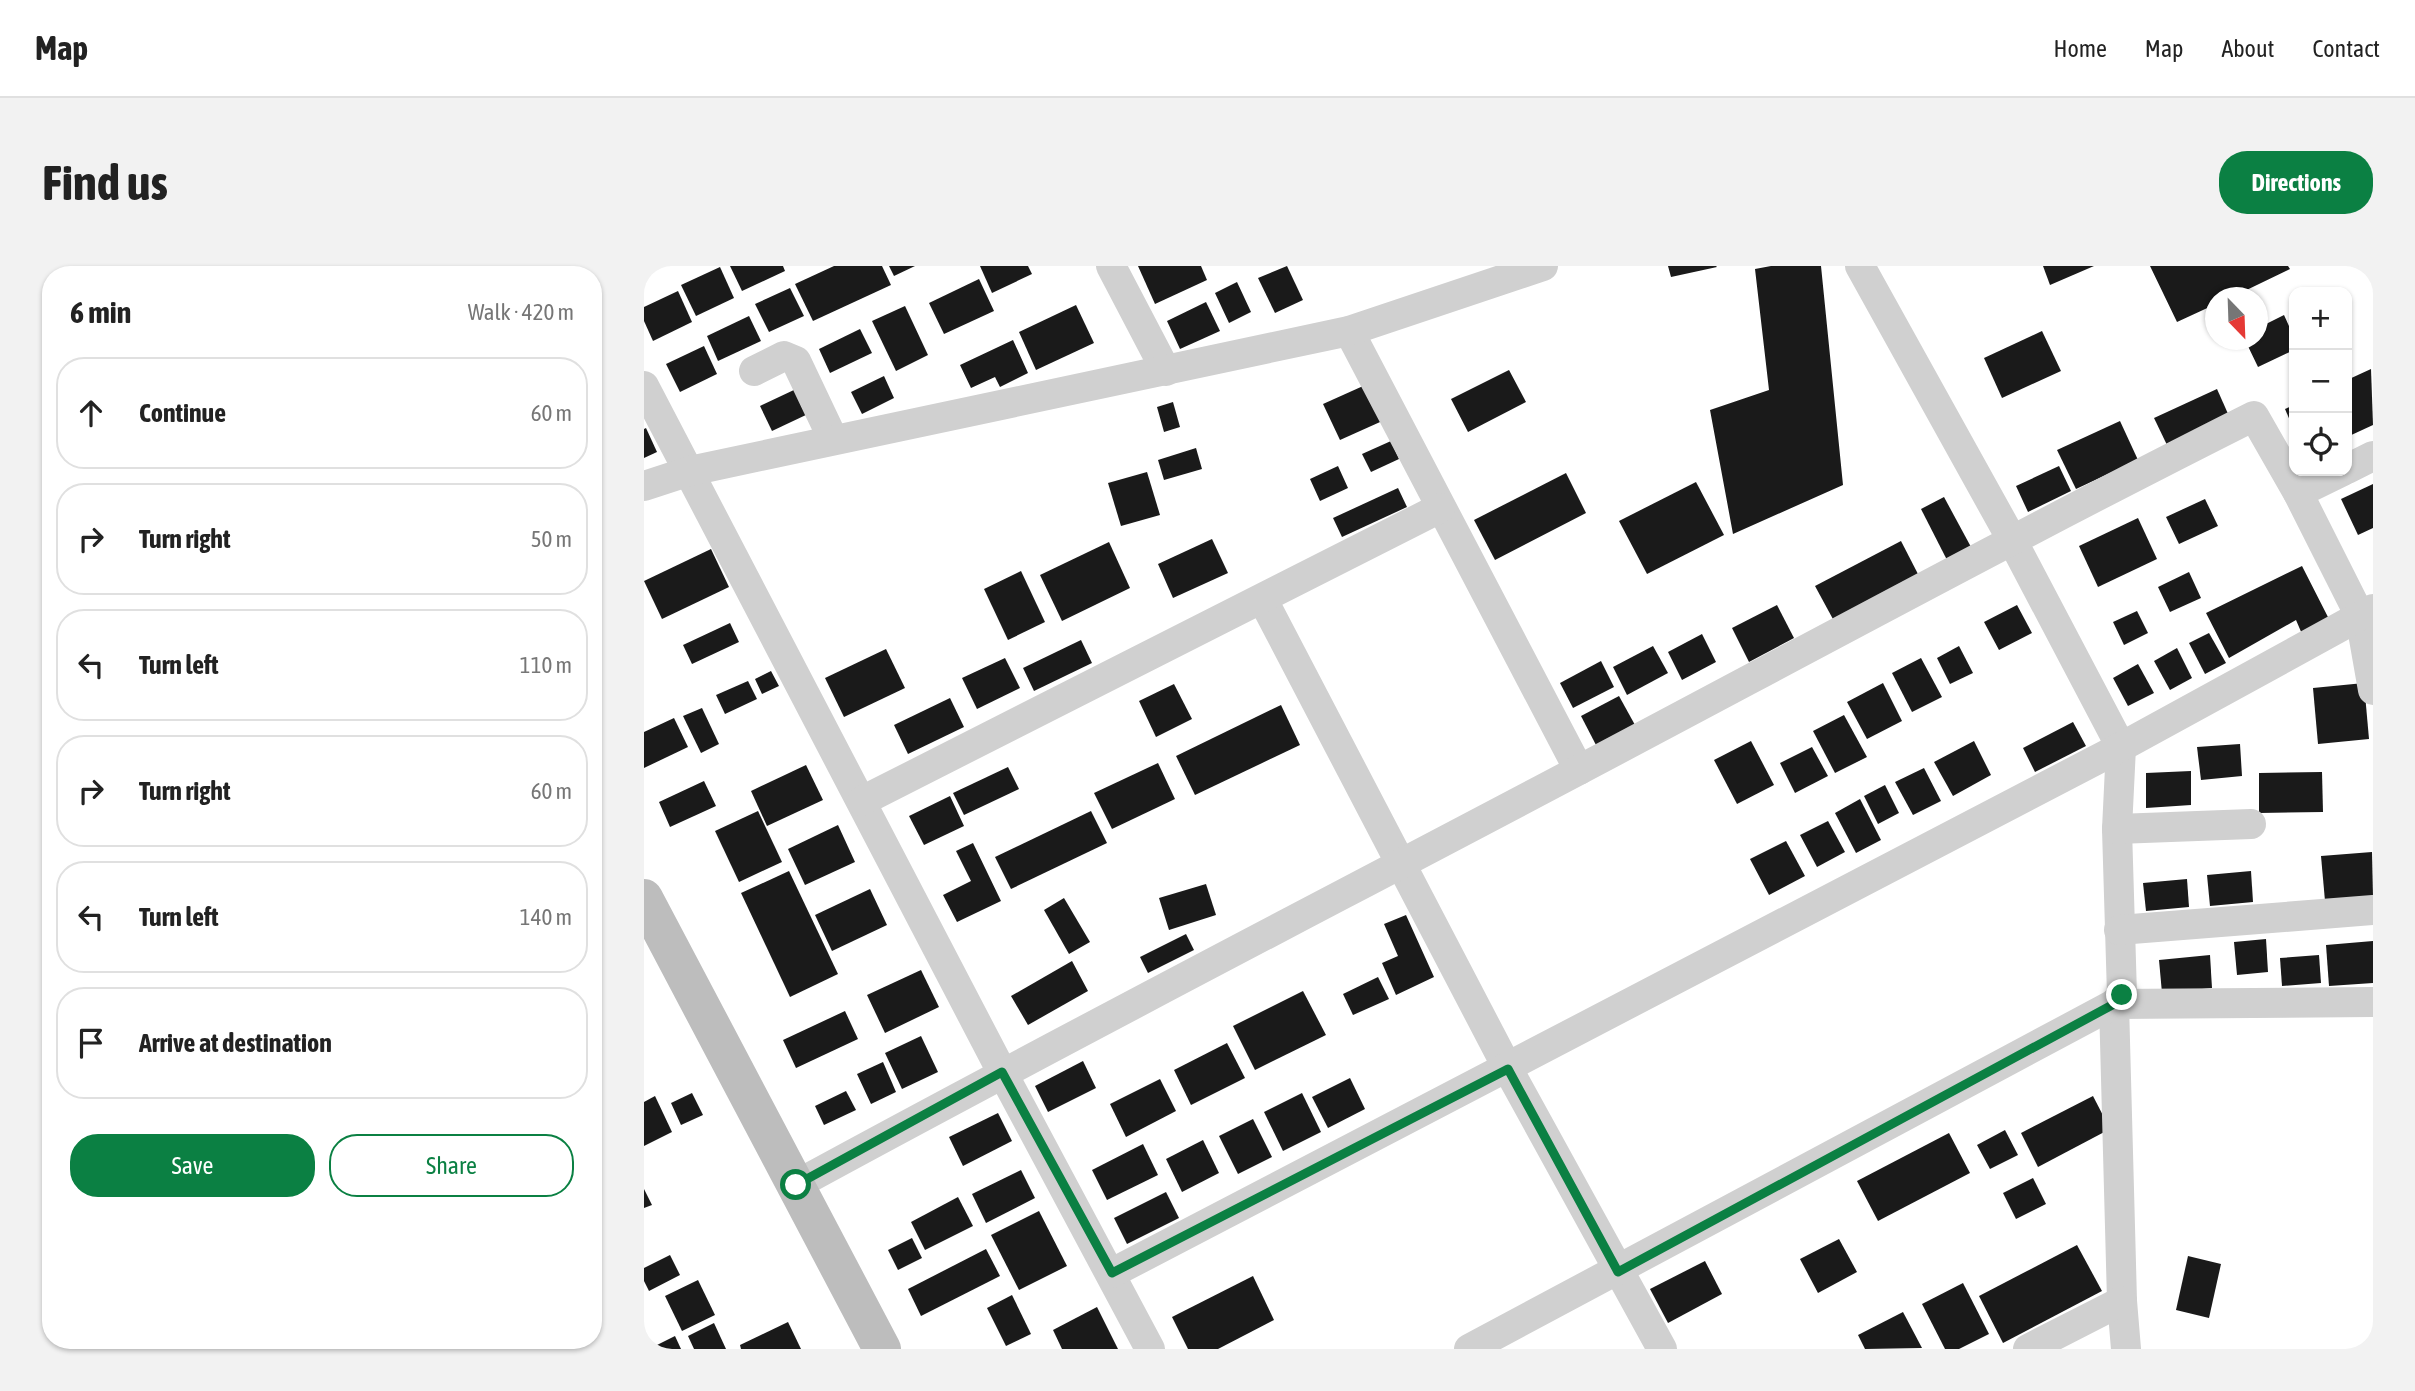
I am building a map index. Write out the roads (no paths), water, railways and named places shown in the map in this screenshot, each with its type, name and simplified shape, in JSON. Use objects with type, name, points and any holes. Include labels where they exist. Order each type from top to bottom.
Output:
[{"type":"street","points":[[1111,266],[1166,371]]},
{"type":"street","points":[[644,486],[690,471],[833,439],[1349,331],[1543,266]]},
{"type":"street","points":[[1469,1349],[1618,1272],[2114,1004],[2122,995],[2117,829],[2120,747],[2011,538],[1860,266]]},
{"type":"street","points":[[1349,331],[1579,770]]},
{"type":"street","points":[[754,371],[784,356],[796,360],[833,439]]},
{"type":"street","points":[[644,386],[1002,1072],[1112,1273],[1150,1349]]},
{"type":"street","points":[[796,1185],[1002,1072],[1579,770],[2011,538],[2254,416],[2366,612],[2373,690]]},
{"type":"street","points":[[2352,466],[2373,456]]},
{"type":"street","points":[[2298,493],[2333,476]]},
{"type":"street","points":[[862,802],[1440,508]]},
{"type":"street","points":[[1263,600],[1508,1069],[1662,1349]]},
{"type":"street","points":[[1112,1273],[1508,1069],[2120,747],[2366,612]]},
{"type":"street","points":[[2117,829],[2251,824]]},
{"type":"street","points":[[646,907],[882,1349]]},
{"type":"street","points":[[2119,930],[2373,910]]},
{"type":"street","points":[[2114,1004],[2373,1002]]},
{"type":"street","points":[[2114,1004],[2122,1301],[2126,1349]]},
{"type":"street","points":[[2028,1349],[2122,1301]]}]
